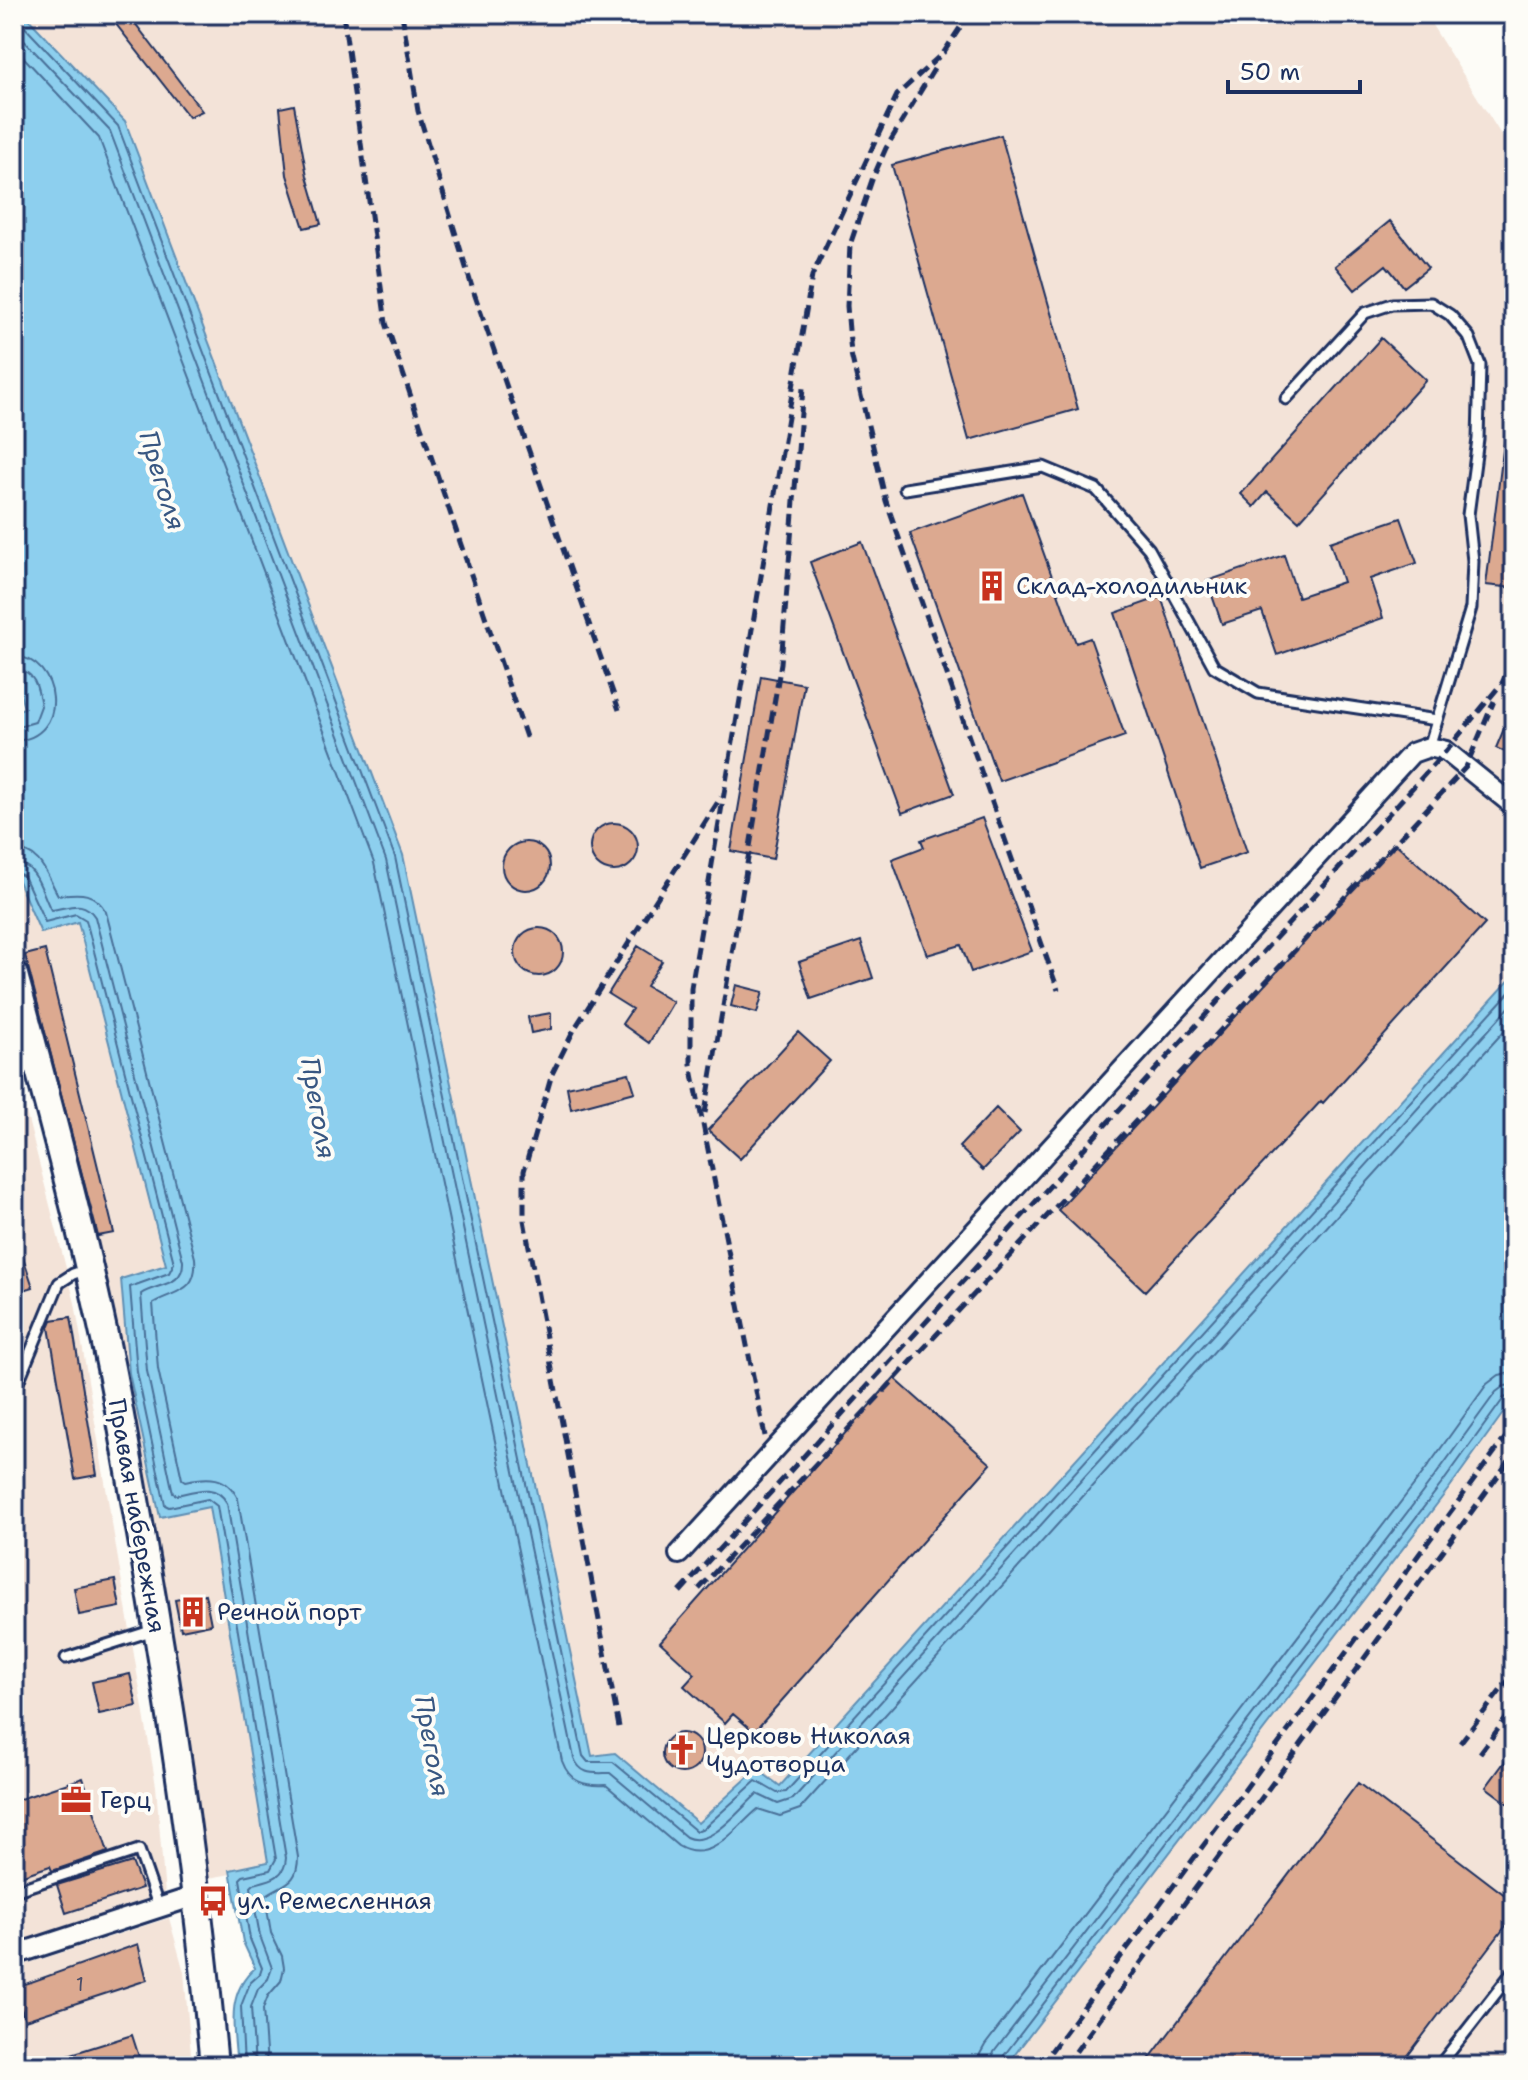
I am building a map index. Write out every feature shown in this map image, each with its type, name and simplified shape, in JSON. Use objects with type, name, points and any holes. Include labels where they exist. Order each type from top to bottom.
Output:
[{"type":"main road","name":"Правая набережная","points":[[14,975],[67,1174],[111,1368],[158,1629],[205,1961],[214,2066]]},
{"type":"street","points":[[679,1554],[1412,753],[1429,747],[1446,751],[1514,806]]},
{"type":"street","points":[[14,1955],[195,1896]]},
{"type":"lane","points":[[1286,399],[1365,313],[1392,304],[1431,303],[1450,315],[1469,337],[1480,365],[1478,439],[1468,515],[1473,561],[1471,608],[1429,747]]},
{"type":"lane","points":[[905,489],[1043,467],[1083,483],[1096,489],[1149,549],[1214,667],[1258,693],[1437,720]]},
{"type":"lane","points":[[14,1392],[59,1283],[89,1269]]},
{"type":"lane","points":[[66,1658],[158,1629]]},
{"type":"lane","points":[[14,1891],[139,1850],[159,1908]]},
{"type":"lane","points":[[1439,2066],[1514,1970]]},
{"type":"path","points":[[1503,14],[1514,32]]},
{"type":"shaded area","points":[[24,14],[1425,14],[1510,149],[1514,147],[1514,975],[780,1787],[757,1769],[698,1824],[615,1753],[592,1756],[403,855],[125,121]]},
{"type":"shaded area","points":[[14,872],[41,933],[78,922],[166,1266],[121,1279],[129,1373],[160,1517],[209,1507],[268,1862],[231,1870],[231,1874],[209,1878],[101,1283],[14,922]]},
{"type":"shaded area","points":[[14,1065],[75,1303],[156,1786],[165,1895],[14,1944]]},
{"type":"shaded area","points":[[1514,1398],[1514,2066],[1006,2066],[1450,1487]]},
{"type":"shaded area","points":[[169,1918],[184,1972],[192,2066],[14,2066],[14,1968]]},
{"type":"water","name":"Преголя","points":[[14,14],[24,14],[125,121],[403,855],[592,1756],[615,1753],[698,1823],[757,1769],[780,1786],[1514,975],[1514,1398],[1450,1487],[1006,2066],[237,2066],[233,2026],[235,2001],[245,1978],[255,1968],[243,1942],[230,1870],[268,1862],[209,1507],[160,1517],[129,1373],[121,1279],[166,1265],[78,922],[41,933],[14,872],[14,711],[24,708],[14,673]]},
{"type":"building","points":[[108,14],[128,14],[202,111],[189,117]]},
{"type":"building","points":[[294,105],[307,176],[321,224],[304,228],[287,175],[280,108]]},
{"type":"building","points":[[1001,135],[1078,409],[969,440],[892,165]]},
{"type":"building","points":[[1390,221],[1428,268],[1404,287],[1386,265],[1355,290],[1335,266]]},
{"type":"building","points":[[1381,338],[1426,380],[1299,521],[1267,492],[1254,507],[1241,494]]},
{"type":"building","points":[[1505,435],[1514,436],[1514,588],[1486,585]]},
{"type":"building","name":"Склад-холодильник","points":[[1022,493],[1076,643],[1090,638],[1125,736],[999,781],[910,533]]},
{"type":"building","points":[[1401,518],[1417,563],[1370,579],[1383,618],[1277,655],[1262,611],[1222,624],[1207,581],[1284,555],[1298,597],[1343,582],[1330,542]]},
{"type":"building","points":[[862,542],[954,794],[902,813],[810,562]]},
{"type":"building","points":[[1161,597],[1247,852],[1200,868],[1115,613]]},
{"type":"building","points":[[761,676],[804,684],[773,859],[731,851]]},
{"type":"building","points":[[1514,707],[1514,756],[1496,748]]},
{"type":"building","points":[[982,818],[1032,951],[971,972],[961,945],[927,955],[892,859],[924,847],[921,840]]},
{"type":"building","points":[[614,823],[631,830],[638,847],[631,864],[614,871],[597,864],[590,847],[597,830]]},
{"type":"building","points":[[526,842],[535,843],[543,849],[549,857],[549,875],[543,883],[535,889],[526,890],[517,889],[509,883],[503,875],[502,866],[503,857],[509,849],[517,843]]},
{"type":"building","points":[[1395,843],[1485,924],[1323,1103],[1321,1101],[1145,1291],[1058,1210]]},
{"type":"building","points":[[539,928],[556,935],[563,952],[556,969],[539,976],[522,969],[515,952],[522,935]]},
{"type":"building","points":[[861,941],[873,978],[811,999],[799,962]]},
{"type":"building","points":[[638,946],[662,961],[646,986],[673,1002],[649,1043],[622,1024],[632,1009],[608,994]]},
{"type":"building","points":[[45,950],[114,1233],[98,1236],[25,955]]},
{"type":"building","points":[[736,985],[763,992],[757,1013],[731,1006]]},
{"type":"building","points":[[551,1013],[551,1029],[531,1033],[528,1017]]},
{"type":"building","points":[[798,1032],[830,1061],[740,1159],[708,1130]]},
{"type":"building","points":[[629,1073],[635,1092],[571,1109],[567,1087]]},
{"type":"building","points":[[996,1108],[1020,1132],[983,1170],[959,1147]]},
{"type":"building","points":[[14,1239],[17,1239],[33,1287],[14,1293]]},
{"type":"building","points":[[71,1317],[97,1475],[75,1479],[49,1327],[52,1320]]},
{"type":"building","points":[[894,1378],[991,1464],[754,1732],[733,1714],[725,1723],[684,1686],[695,1674],[660,1642]]},
{"type":"building","points":[[115,1580],[120,1607],[79,1615],[74,1588]]},
{"type":"building","name":"Речной порт","points":[[205,1594],[211,1624],[181,1630],[175,1600]]},
{"type":"building","points":[[130,1674],[137,1706],[99,1714],[92,1682]]},
{"type":"building","name":"Церковь Николая Чудотворца","points":[[682,1733],[696,1739],[702,1753],[696,1767],[682,1773],[668,1767],[662,1753],[668,1739]]},
{"type":"building","points":[[1514,1749],[1514,1808],[1486,1787]]},
{"type":"building","points":[[83,1778],[108,1852],[52,1871],[50,1866],[14,1878],[14,1801]]},
{"type":"building","points":[[1358,1783],[1514,1902],[1514,1915],[1400,2066],[1144,2066]]},
{"type":"building","points":[[132,1862],[142,1888],[66,1913],[57,1885]]},
{"type":"building","points":[[138,1944],[147,1980],[25,2020],[14,1988]]},
{"type":"building","points":[[132,2035],[141,2063],[131,2066],[44,2066],[43,2063]]},
{"type":"railway","points":[[343,14],[386,323],[528,743]]},
{"type":"railway","points":[[402,14],[418,111],[472,287],[619,710]]},
{"type":"railway","points":[[765,1436],[691,1064],[691,988],[812,276],[897,95],[944,52],[969,14]]},
{"type":"railway","points":[[934,69],[886,148],[850,245],[847,306],[851,354],[886,501],[1058,990]]},
{"type":"railway","points":[[705,1113],[781,663],[803,388]]},
{"type":"railway","points":[[680,1592],[1446,751],[1502,683],[1514,657]]},
{"type":"railway","points":[[699,1589],[1466,767],[1494,701]]},
{"type":"railway","points":[[619,1727],[524,1220],[524,1171],[552,1074],[575,1028],[721,797]]},
{"type":"railway","points":[[1040,2066],[1514,1426]]},
{"type":"railway","points":[[1065,2066],[1514,1454]]},
{"type":"railway","points":[[1460,1743],[1514,1673]]},
{"type":"railway","points":[[1480,1753],[1514,1708]]},
{"type":"place","name":"Склад-холодильник","points":[[992,586]]},
{"type":"place","name":"Речной порт","points":[[193,1612]]},
{"type":"place","name":"Церковь Николая Чудотворца","points":[[682,1750]]},
{"type":"place","name":"Герц","points":[[76,1800]]},
{"type":"place","name":"ул. Ремесленная","points":[[213,1901]]}]
